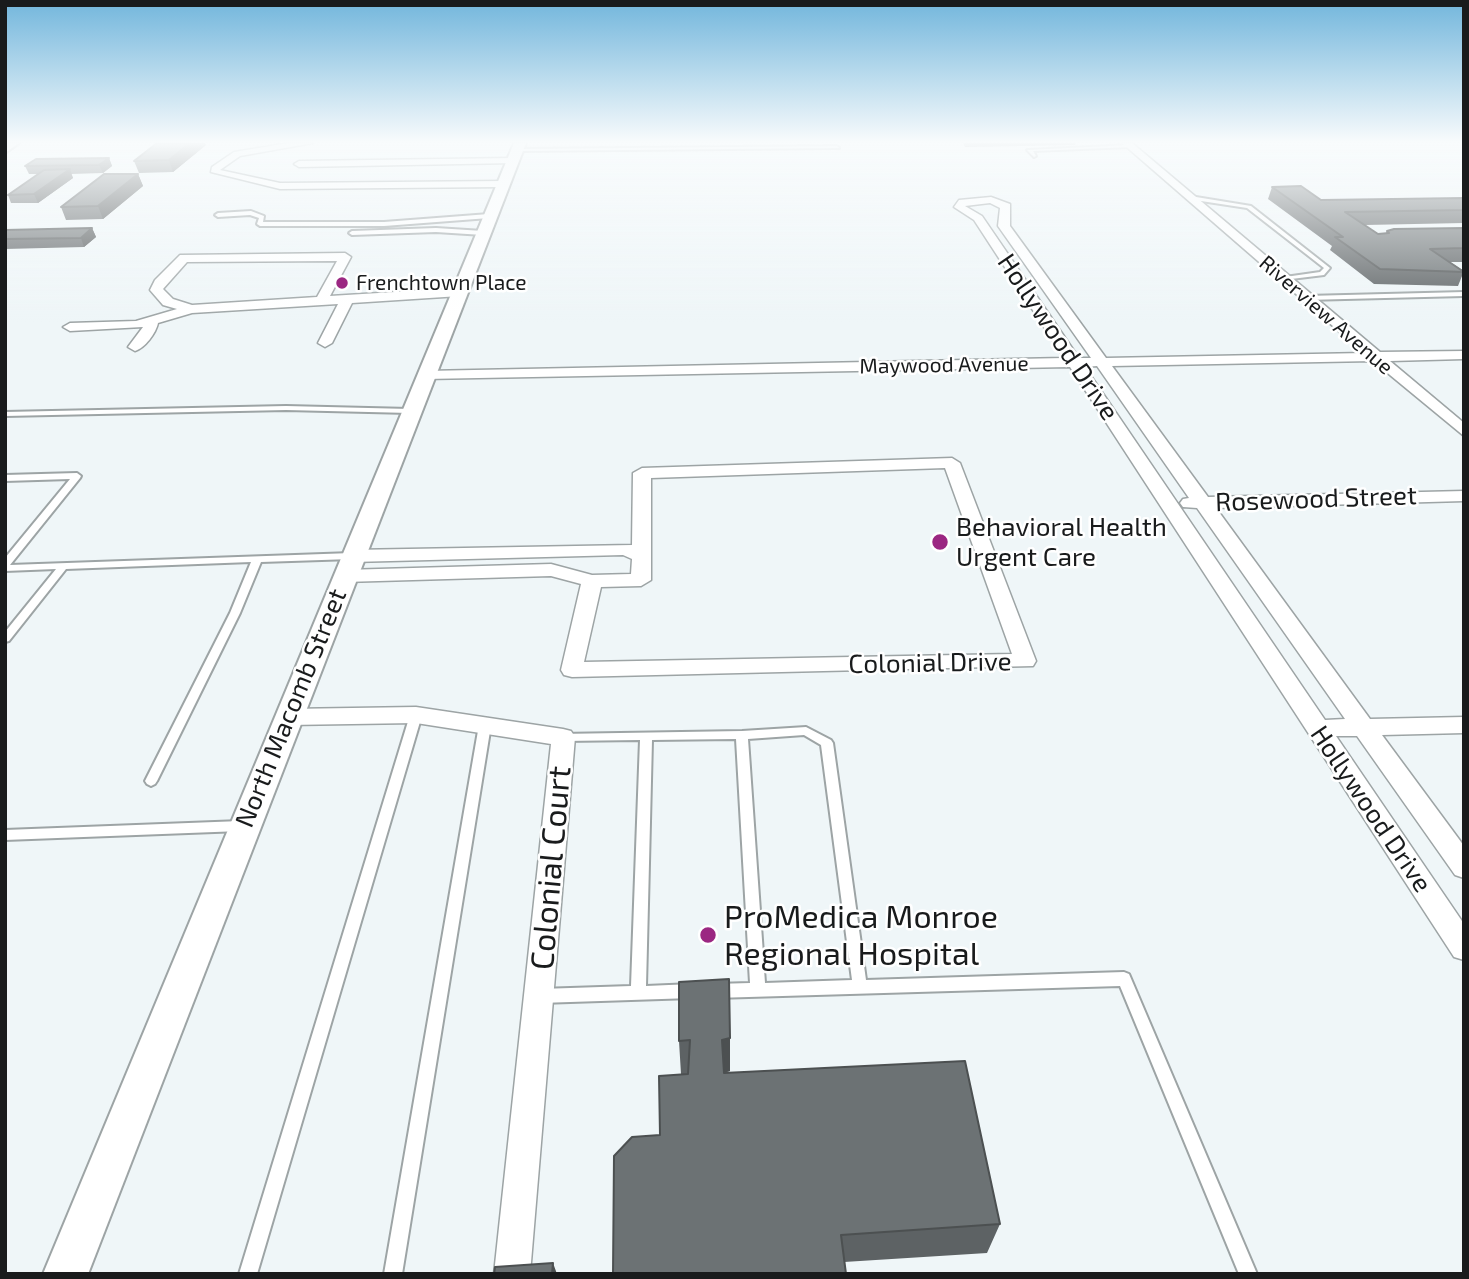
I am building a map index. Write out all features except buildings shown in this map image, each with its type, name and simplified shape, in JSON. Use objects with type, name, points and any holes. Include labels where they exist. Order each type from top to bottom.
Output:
[{"type":"street","name":"North Macomb Street","points":[[65,1274],[495,203]]},
{"type":"street","name":"Hollywood Drive","points":[[962,203],[959,207],[978,218],[1464,948]]},
{"type":"street","name":"Hollywood Drive","points":[[997,203],[1006,206],[1004,226],[1103,362],[1200,503],[1464,867]]},
{"type":"street","name":"Riverview Avenue","points":[[1195,203],[1464,431]]},
{"type":"street","points":[[191,309],[168,302],[156,290],[159,283],[184,258],[345,257],[323,298]]},
{"type":"street","points":[[70,327],[151,323],[191,309],[323,298],[460,292]]},
{"type":"street","points":[[326,343],[348,297]]},
{"type":"street","points":[[135,346],[150,329],[151,323]]},
{"type":"street","name":"Maywood Avenue","points":[[425,375],[1464,355]]},
{"type":"street","name":"Colonial Drive","points":[[348,566],[551,570],[592,582],[641,579],[642,473],[952,463],[1025,661],[572,670],[592,582]]},
{"type":"street","name":"Rosewood Street","points":[[1168,503],[1464,496]]},
{"type":"street","points":[[348,566],[626,549],[641,556]]},
{"type":"street","name":"Colonial Court","points":[[288,717],[416,715],[563,737],[512,1274]]},
{"type":"street","points":[[1317,728],[1464,725]]},
{"type":"lane","points":[[1218,203],[1249,208],[1327,268],[1322,274],[1285,279]]},
{"type":"lane","points":[[432,221],[435,209]]},
{"type":"lane","points":[[218,215],[251,213],[262,217],[260,223],[384,224],[432,221],[486,225]]},
{"type":"lane","points":[[352,233],[486,225]]},
{"type":"lane","points":[[1306,298],[1464,294]]},
{"type":"lane","points":[[5,414],[286,408],[410,411]]},
{"type":"lane","points":[[5,478],[77,476],[5,566]]},
{"type":"lane","points":[[5,566],[257,560],[348,566]]},
{"type":"lane","points":[[151,781],[235,613],[257,560]]},
{"type":"lane","points":[[5,639],[64,565]]},
{"type":"lane","points":[[248,1274],[416,715]]},
{"type":"lane","points":[[393,1274],[485,725]]},
{"type":"lane","points":[[563,737],[742,736],[806,731],[827,743],[860,986]]},
{"type":"lane","points":[[638,993],[646,736]]},
{"type":"lane","points":[[742,736],[758,989]]},
{"type":"lane","points":[[5,835],[244,826]]},
{"type":"lane","points":[[538,996],[1124,979],[1248,1274]]},
{"type":"place","name":"Frenchtown Place","points":[[342,283]]},
{"type":"place","name":"Behavioral Health Urgent Care","points":[[940,542]]},
{"type":"place","name":"ProMedica Monroe Regional Hospital","points":[[708,935]]}]
